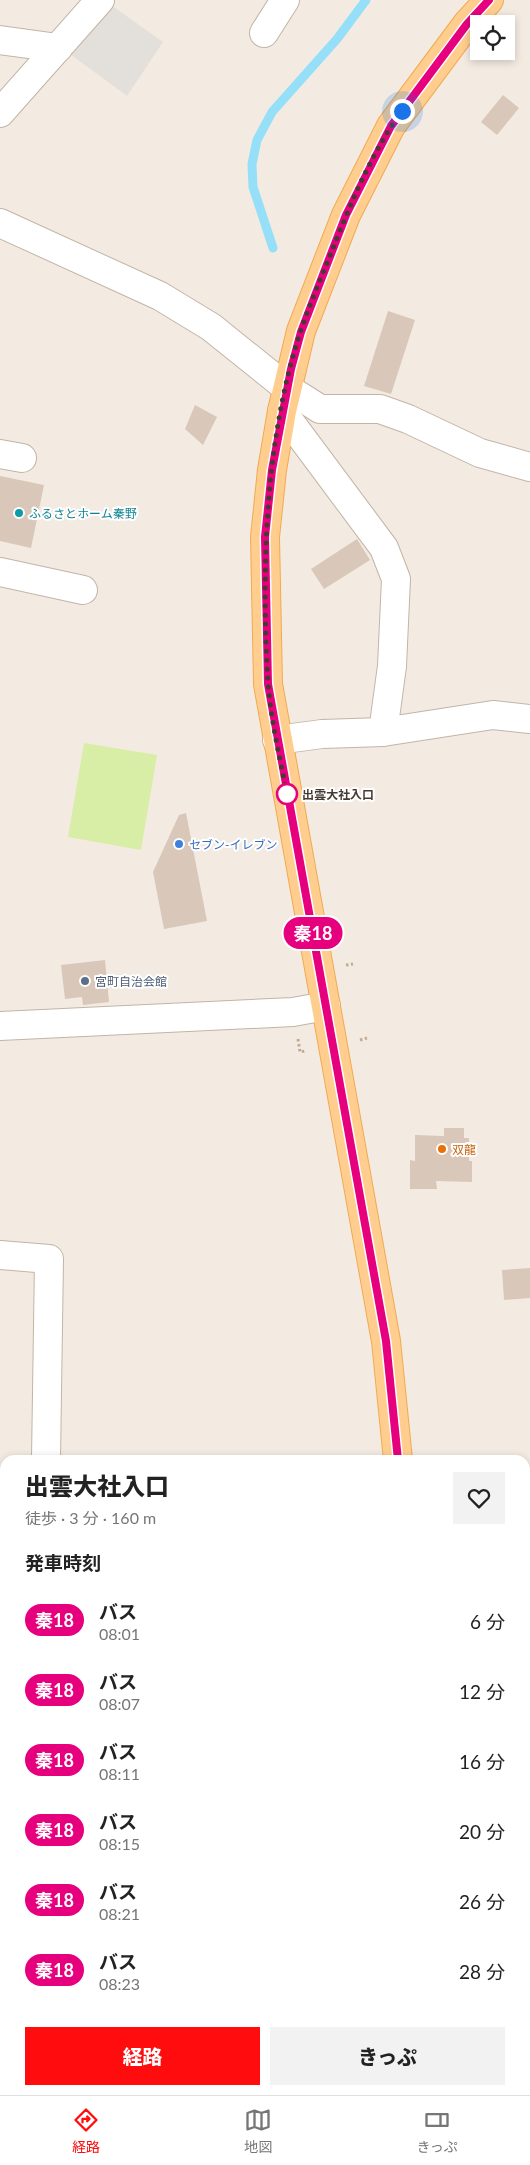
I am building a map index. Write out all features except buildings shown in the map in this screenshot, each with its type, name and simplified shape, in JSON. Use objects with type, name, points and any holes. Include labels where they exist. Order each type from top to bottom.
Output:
[{"type":"main road","points":[[397,1455],[386,1341],[268,684],[265,537],[272,470],[284,400],[301,332],[346,215],[387,134],[467,24],[489,0]]},
{"type":"street","points":[[0,113],[100,0]]},
{"type":"street","points":[[264,33],[278,2]]},
{"type":"street","points":[[0,40],[58,48]]},
{"type":"street","points":[[0,224],[160,296],[211,327],[284,400],[384,548],[396,579],[392,666],[383,732]]},
{"type":"street","points":[[284,400],[320,409],[380,409],[408,419],[480,454],[530,467]]},
{"type":"street","points":[[0,572],[83,590]]},
{"type":"street","points":[[277,740],[322,734],[383,732],[493,715],[530,719]]},
{"type":"street","points":[[0,1026],[293,1012],[326,1006]]},
{"type":"street","points":[[0,1255],[49,1259],[46,1455]]},
{"type":"green space","points":[[84,743],[157,755],[141,850],[68,837]]},
{"type":"shaded area","points":[[111,5],[163,42],[127,96],[70,54]]},
{"type":"waterway","points":[[273,248],[253,187],[252,164],[257,140],[272,112],[337,39],[366,0]]},
{"type":"bus line","name":"秦18","points":[[397,1455],[386,1341],[268,684],[265,537],[272,470],[291,369],[301,332],[346,215],[391,126],[467,24],[489,0]]},
{"type":"place","name":"ふるさとホーム秦野","points":[[19,513]]},
{"type":"place","name":"出雲大社入口","points":[[287,794]]},
{"type":"place","name":"セブン-イレブン","points":[[179,844]]},
{"type":"place","name":"宮町自治会館","points":[[85,981]]},
{"type":"place","name":"双龍","points":[[442,1149]]},
{"type":"route","points":[[287,794],[288,798],[268,684],[265,537],[272,470],[287,388],[301,332],[346,215],[391,126],[402,111]]}]
